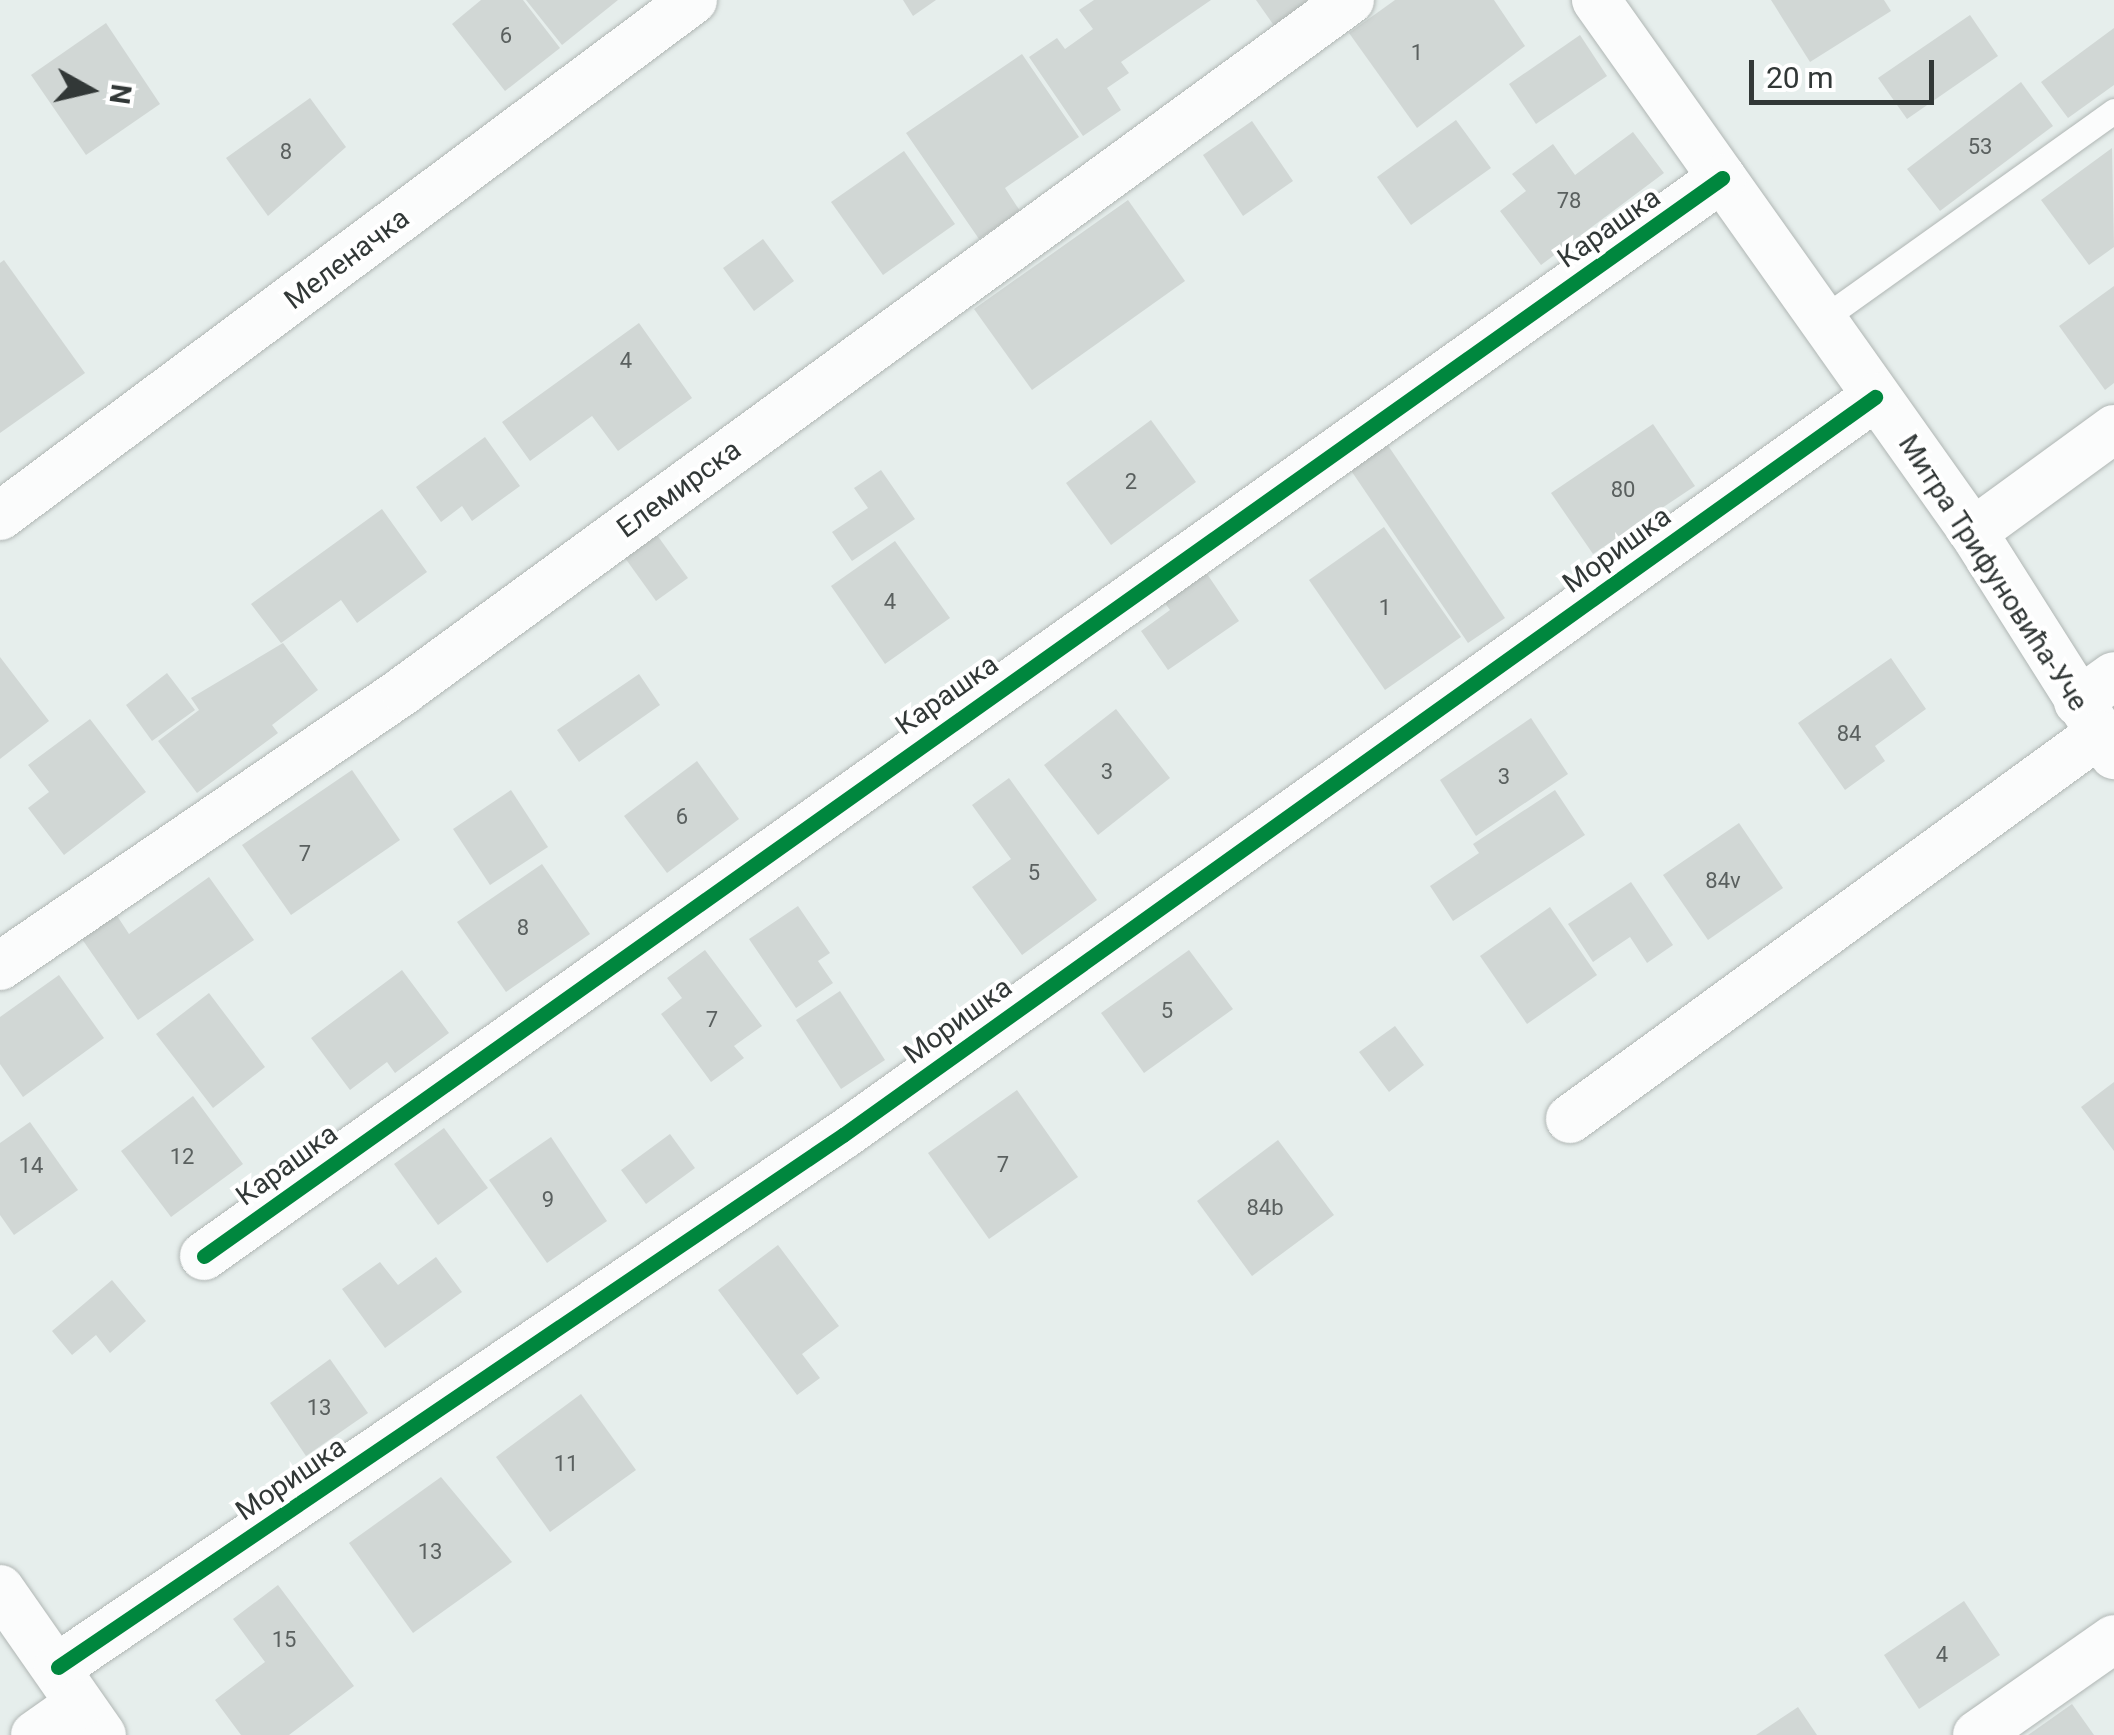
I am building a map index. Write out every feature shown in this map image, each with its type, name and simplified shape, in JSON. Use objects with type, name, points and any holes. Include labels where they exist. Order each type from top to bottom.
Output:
[{"type":"street","name":"Меленачка","points":[[0,516],[693,0]]},
{"type":"street","name":"Елемирска","points":[[0,966],[404,690],[1350,0]]},
{"type":"street","name":"Митра Трифуновића-Уче","points":[[1596,0],[2101,717]]},
{"type":"street","name":"Карашка","points":[[204,1256],[1722,178]]},
{"type":"street","name":"Моришка","points":[[35,1735],[843,1135],[1875,397]]},
{"type":"street","points":[[1973,532],[2114,429]]},
{"type":"street","points":[[1570,1119],[2101,717]]},
{"type":"street","points":[[0,1589],[80,1702]]},
{"type":"street","points":[[1977,1735],[2114,1639]]},
{"type":"lane","points":[[1821,320],[2114,111]]},
{"type":"building","points":[[481,0],[523,0],[560,48],[505,91],[452,24]]},
{"type":"building","points":[[526,0],[618,0],[562,45]]},
{"type":"building","points":[[903,0],[936,0],[913,16]]},
{"type":"building","points":[[1094,0],[1211,0],[1121,62],[1129,73],[1107,88],[1121,110],[1083,136],[1029,57],[1057,38],[1065,49],[1093,29],[1079,10]]},
{"type":"building","points":[[1256,0],[1313,0],[1275,27]]},
{"type":"building","points":[[1395,0],[1494,0],[1525,46],[1417,128],[1349,33]]},
{"type":"building","points":[[1771,0],[1884,0],[1891,11],[1810,62]]},
{"type":"building","points":[[1970,15],[1998,56],[1907,119],[1878,78]]},
{"type":"building","points":[[106,23],[160,104],[86,155],[31,75]]},
{"type":"building","points":[[2114,28],[2114,85],[2068,118],[2041,82]]},
{"type":"building","points":[[1580,35],[1607,76],[1536,124],[1509,84]]},
{"type":"building","points":[[1022,54],[1079,137],[1005,188],[1020,211],[979,239],[906,133]]},
{"type":"building","points":[[2021,82],[2053,126],[1940,211],[1907,169]]},
{"type":"building","points":[[310,98],[346,147],[268,216],[226,158]]},
{"type":"building","points":[[1456,120],[1491,168],[1411,225],[1377,177]]},
{"type":"building","points":[[1252,121],[1293,181],[1243,216],[1203,155]]},
{"type":"building","points":[[1633,132],[1664,173],[1541,265],[1500,211],[1526,191],[1512,174],[1553,144],[1575,175]]},
{"type":"building","points":[[2112,148],[2114,247],[2089,265],[2041,200]]},
{"type":"building","points":[[904,151],[955,224],[883,275],[831,202]]},
{"type":"building","points":[[1128,200],[1185,281],[1032,390],[974,309]]},
{"type":"building","points":[[763,239],[794,281],[754,311],[723,268]]},
{"type":"building","points":[[4,260],[85,373],[0,433],[0,263]]},
{"type":"building","points":[[2114,286],[2114,383],[2105,390],[2059,326]]},
{"type":"building","points":[[639,323],[692,398],[618,451],[592,416],[530,461],[502,422]]},
{"type":"building","points":[[1151,420],[1196,482],[1111,545],[1066,483]]},
{"type":"building","points":[[1653,424],[1695,486],[1593,554],[1551,493]]},
{"type":"building","points":[[485,437],[520,486],[472,521],[462,506],[441,522],[416,487]]},
{"type":"building","points":[[1387,444],[1505,618],[1468,643],[1350,469]]},
{"type":"building","points":[[881,470],[915,519],[852,561],[832,532],[868,508],[854,488]]},
{"type":"building","points":[[382,509],[427,572],[357,623],[341,600],[281,643],[251,604]]},
{"type":"building","points":[[1384,527],[1461,637],[1385,690],[1309,580]]},
{"type":"building","points":[[657,535],[688,578],[656,601],[625,558]]},
{"type":"building","points":[[895,541],[950,618],[885,664],[831,586]]},
{"type":"building","points":[[1201,565],[1239,621],[1168,670],[1141,631],[1170,610],[1159,595]]},
{"type":"building","points":[[283,643],[318,690],[272,725],[278,733],[197,793],[158,741],[199,710],[191,698]]},
{"type":"building","points":[[0,657],[49,721],[0,759]]},
{"type":"building","points":[[1891,658],[1926,709],[1875,746],[1885,761],[1845,790],[1798,723]]},
{"type":"building","points":[[167,673],[195,710],[152,741],[126,705]]},
{"type":"building","points":[[639,674],[660,705],[579,762],[557,730]]},
{"type":"building","points":[[1116,709],[1170,778],[1098,835],[1044,765]]},
{"type":"building","points":[[1531,718],[1568,774],[1476,836],[1440,780]]},
{"type":"building","points":[[90,719],[146,792],[64,855],[28,808],[49,792],[28,765]]},
{"type":"building","points":[[697,761],[739,819],[667,873],[624,816]]},
{"type":"building","points":[[352,770],[400,840],[291,915],[242,845]]},
{"type":"building","points":[[1009,778],[1097,900],[1022,955],[972,887],[1011,859],[972,805]]},
{"type":"building","points":[[511,790],[548,847],[490,885],[453,829]]},
{"type":"building","points":[[1555,790],[1585,835],[1453,921],[1430,886],[1479,853],[1473,844]]},
{"type":"building","points":[[1739,823],[1783,888],[1708,940],[1663,875]]},
{"type":"building","points":[[542,864],[590,934],[506,992],[457,922]]},
{"type":"building","points":[[209,877],[254,940],[138,1020],[75,929],[110,905],[129,934]]},
{"type":"building","points":[[1631,882],[1673,945],[1647,963],[1630,937],[1593,962],[1568,924]]},
{"type":"building","points":[[798,906],[830,953],[818,961],[833,983],[796,1008],[749,939]]},
{"type":"building","points":[[1550,907],[1597,975],[1527,1024],[1480,956]]},
{"type":"building","points":[[705,950],[762,1026],[734,1046],[744,1058],[711,1082],[661,1014],[682,998],[667,978]]},
{"type":"building","points":[[1189,950],[1233,1009],[1144,1073],[1101,1013]]},
{"type":"building","points":[[402,970],[449,1033],[395,1073],[387,1062],[350,1090],[311,1038]]},
{"type":"building","points":[[59,975],[104,1038],[23,1097],[0,1064],[0,1017]]},
{"type":"building","points":[[840,991],[885,1060],[841,1089],[796,1020]]},
{"type":"building","points":[[209,993],[265,1067],[213,1108],[156,1034]]},
{"type":"building","points":[[1395,1026],[1424,1065],[1389,1092],[1359,1052]]},
{"type":"building","points":[[2114,1082],[2114,1151],[2081,1107]]},
{"type":"building","points":[[1017,1090],[1078,1177],[989,1239],[928,1153]]},
{"type":"building","points":[[193,1096],[243,1164],[171,1217],[121,1151]]},
{"type":"building","points":[[30,1122],[78,1190],[14,1235],[0,1215],[0,1143]]},
{"type":"building","points":[[444,1128],[488,1188],[438,1225],[394,1164]]},
{"type":"building","points":[[670,1134],[695,1168],[646,1204],[621,1170]]},
{"type":"building","points":[[551,1137],[607,1221],[547,1263],[489,1180]]},
{"type":"building","points":[[1278,1140],[1334,1215],[1252,1276],[1197,1201]]},
{"type":"building","points":[[778,1245],[839,1326],[802,1354],[820,1378],[797,1395],[718,1290]]},
{"type":"building","points":[[436,1257],[462,1292],[385,1348],[342,1289],[380,1262],[398,1285]]},
{"type":"building","points":[[112,1280],[146,1321],[110,1353],[96,1335],[72,1355],[52,1331]]},
{"type":"building","points":[[330,1359],[368,1413],[306,1456],[270,1403]]},
{"type":"building","points":[[581,1394],[636,1470],[550,1532],[496,1457]]},
{"type":"building","points":[[441,1477],[512,1562],[413,1633],[349,1543]]},
{"type":"building","points":[[278,1585],[354,1686],[289,1735],[241,1735],[215,1700],[265,1662],[233,1619]]},
{"type":"building","points":[[1964,1601],[2000,1655],[1919,1709],[1884,1655]]},
{"type":"building","points":[[2072,1704],[2094,1735],[2028,1735]]},
{"type":"building","points":[[1798,1707],[1817,1735],[1756,1735]]},
{"type":"cycle path","points":[[204,1256],[1722,178]]},
{"type":"cycle path","points":[[58,1667],[843,1135],[1875,397]]}]
